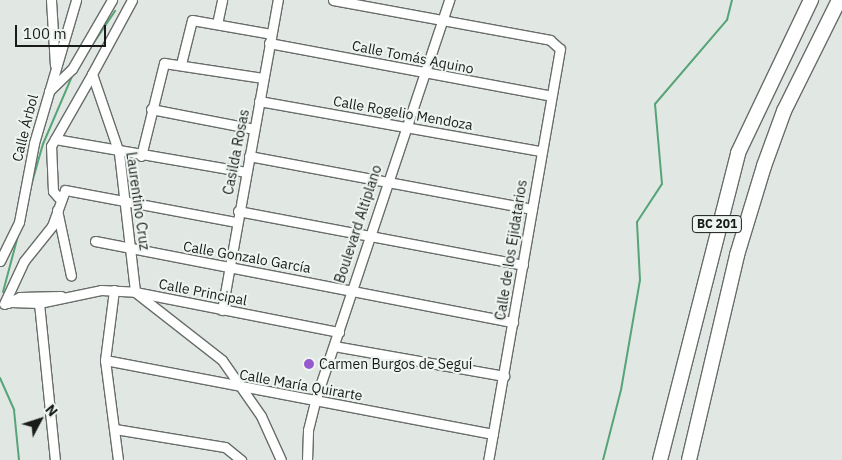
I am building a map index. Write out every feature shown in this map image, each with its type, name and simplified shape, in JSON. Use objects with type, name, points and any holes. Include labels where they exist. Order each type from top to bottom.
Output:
[{"type":"highway","name":"BC 201","points":[[660,460],[738,152],[811,0]]},
{"type":"highway","name":"BC 201","points":[[689,460],[737,255],[761,175],[784,111],[839,0]]},
{"type":"street","points":[[51,0],[56,70]]},
{"type":"street","name":"Calle Árbol","points":[[0,261],[19,222],[49,92],[76,0]]},
{"type":"street","points":[[49,92],[72,69],[113,0],[124,9]]},
{"type":"street","points":[[132,0],[124,9],[92,74],[55,139],[51,172],[53,191],[61,195],[121,200],[236,222]]},
{"type":"street","points":[[217,24],[222,0]]},
{"type":"street","name":"Casilda Rosas","points":[[222,310],[262,78],[278,0]]},
{"type":"street","points":[[334,0],[441,22]]},
{"type":"street","name":"Boulevard Altiplano","points":[[307,460],[308,430],[315,401],[339,332],[367,237],[448,0]]},
{"type":"street","name":"Calle Tomás Aquino","points":[[181,64],[191,21],[217,24],[423,75],[551,96]]},
{"type":"street","name":"Calle de los Ejidatarios","points":[[441,22],[558,44],[504,376],[488,460]]},
{"type":"street","points":[[141,156],[162,65],[181,64],[262,78]]},
{"type":"street","name":"Laurentino Cruz","points":[[92,74],[119,153],[121,200],[132,249],[135,292]]},
{"type":"street","name":"Calle Rogelio Mendoza","points":[[259,101],[405,129],[541,151]]},
{"type":"street","points":[[151,109],[254,129]]},
{"type":"street","points":[[55,139],[119,153],[246,172]]},
{"type":"street","points":[[249,156],[532,209]]},
{"type":"street","points":[[5,304],[57,210],[61,195]]},
{"type":"street","points":[[57,210],[71,276]]},
{"type":"street","points":[[238,211],[522,265]]},
{"type":"street","name":"Calle Gonzalo García","points":[[94,241],[513,322]]},
{"type":"street","points":[[114,290],[106,360],[118,460]]},
{"type":"street","name":"Calle Principal","points":[[5,304],[37,295],[61,296],[114,290],[135,292],[339,332]]},
{"type":"street","points":[[135,292],[217,356],[242,388],[281,460]]},
{"type":"street","name":"Calle Principal","points":[[5,304],[39,304],[61,296]]},
{"type":"street","points":[[39,304],[55,460]]},
{"type":"street","points":[[334,346],[504,376]]},
{"type":"street","name":"Calle María Quirarte","points":[[106,360],[242,388],[493,434]]},
{"type":"street","points":[[115,430],[225,447],[241,460]]},
{"type":"waterway","points":[[603,460],[621,390],[640,280],[637,222],[662,184],[655,104],[727,20],[732,0]]},
{"type":"waterway","points":[[83,59],[115,11]]},
{"type":"waterway","points":[[27,200],[43,144],[73,74]]},
{"type":"waterway","points":[[3,292],[19,232]]},
{"type":"waterway","points":[[0,378],[14,410],[19,460]]},
{"type":"place","name":"Carmen Burgos de Seguí","points":[[309,364]]}]
